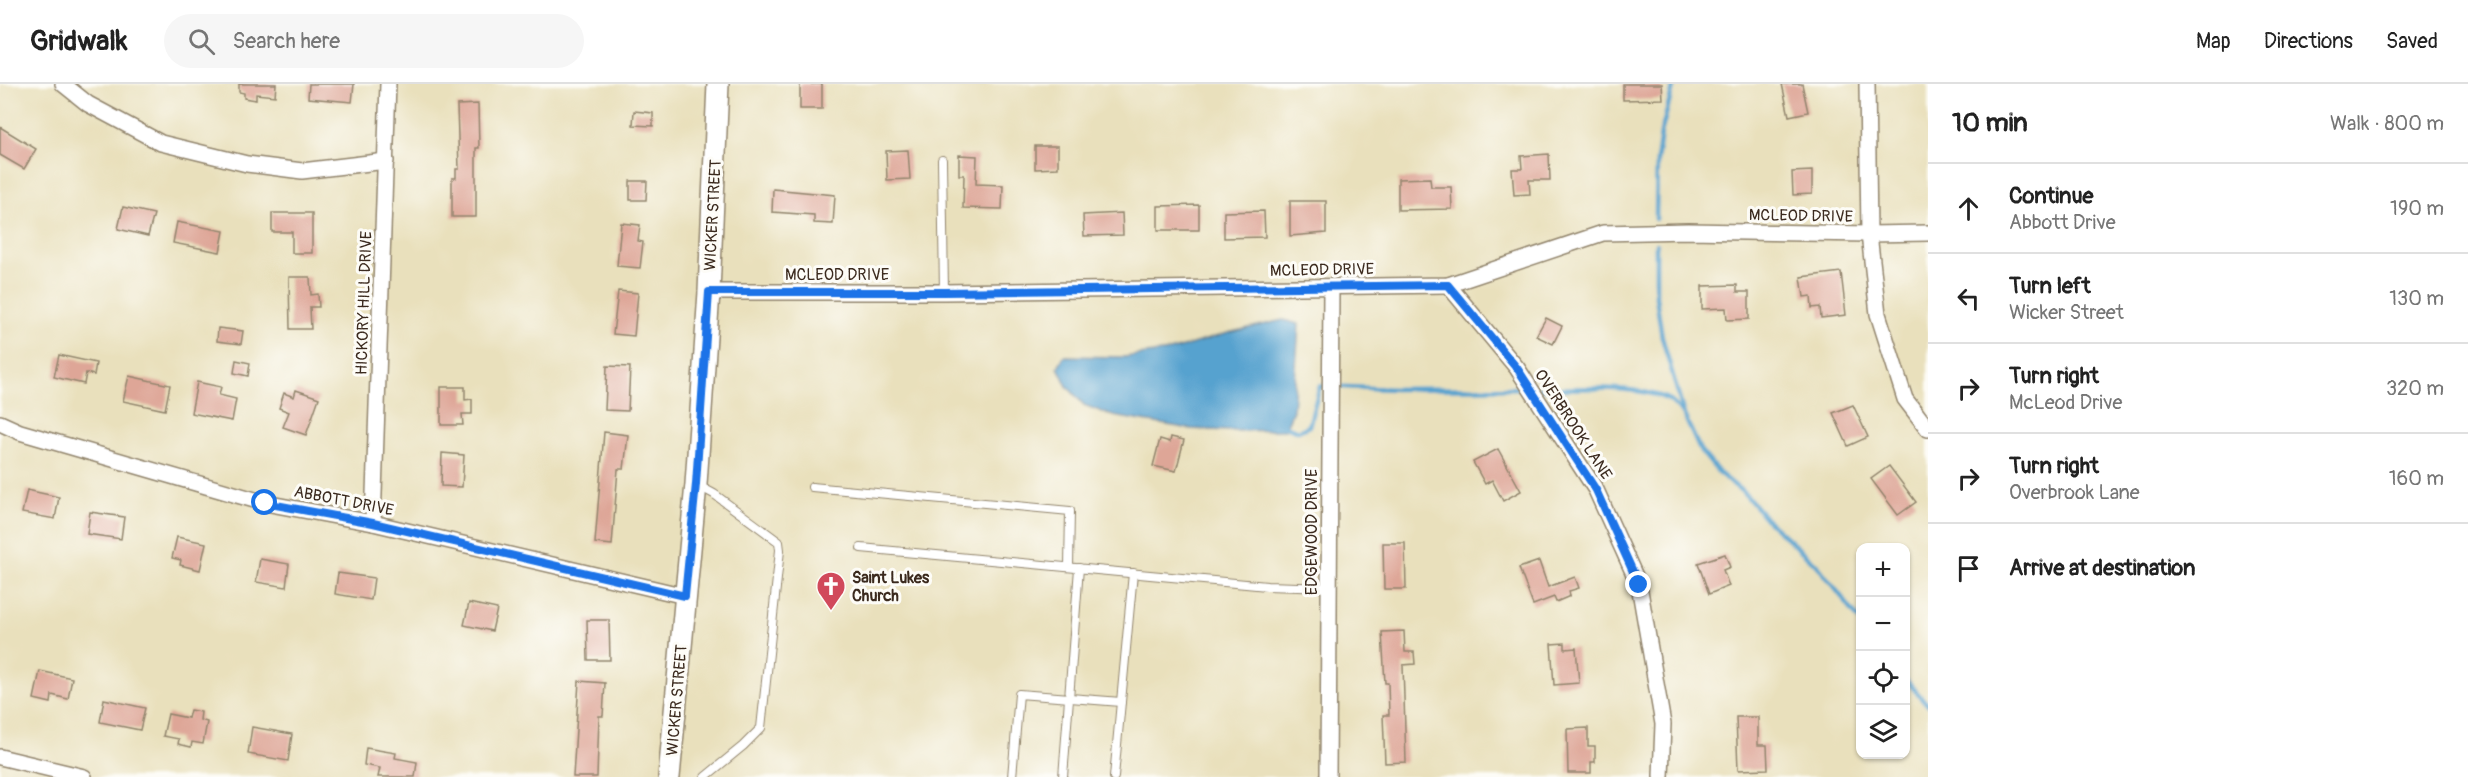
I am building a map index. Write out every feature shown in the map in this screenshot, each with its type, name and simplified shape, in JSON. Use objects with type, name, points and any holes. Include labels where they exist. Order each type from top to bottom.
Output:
[{"type":"main road","name":"WICKER STREET","points":[[669,777],[696,484],[709,292],[718,84]]},
{"type":"street","points":[[63,84],[88,104],[161,144],[236,162],[302,171],[386,161]]},
{"type":"street","name":"HICKORY HILL DRIVE","points":[[373,523],[388,84]]},
{"type":"street","points":[[1867,84],[1869,234],[1878,314],[1905,399],[1928,429]]},
{"type":"street","name":"MCLEOD DRIVE","points":[[709,292],[944,292],[1448,285],[1603,233],[1688,231],[1928,233]]},
{"type":"street","name":"OVERBROOK LANE","points":[[1448,285],[1517,368],[1596,490],[1639,585],[1663,724],[1661,777]]},
{"type":"street","name":"EDGEWOOD DRIVE","points":[[1328,777],[1331,287]]},
{"type":"street","name":"ABBOTT DRIVE","points":[[0,423],[20,432],[265,503],[373,523],[685,596]]},
{"type":"street","points":[[0,757],[84,777]]},
{"type":"lane","points":[[942,160],[944,292]]},
{"type":"lane","points":[[696,484],[714,494],[779,542],[780,550],[760,728],[754,736],[705,777]]},
{"type":"lane","points":[[812,487],[1070,511],[1069,567]]},
{"type":"lane","points":[[861,548],[1267,586],[1329,588]]},
{"type":"lane","points":[[1063,777],[1079,568]]},
{"type":"lane","points":[[1114,777],[1133,573]]},
{"type":"lane","points":[[1012,777],[1019,694],[1121,702]]},
{"type":"water","points":[[1283,320],[1299,324],[1293,410],[1285,430],[1191,429],[1113,416],[1084,405],[1067,386],[1058,367],[1064,356],[1124,357],[1170,351],[1228,333]]},
{"type":"building","points":[[239,84],[276,84],[275,96],[256,94],[256,100],[244,98],[244,93],[239,92]]},
{"type":"building","points":[[309,84],[354,84],[352,102],[308,98]]},
{"type":"building","points":[[800,84],[822,84],[822,109],[800,109]]},
{"type":"building","points":[[1623,84],[1662,84],[1663,99],[1623,100]]},
{"type":"building","points":[[1782,84],[1802,84],[1808,112],[1789,116]]},
{"type":"building","points":[[478,104],[476,217],[452,217],[452,178],[456,178],[456,169],[459,169],[457,105]]},
{"type":"building","points":[[634,111],[653,113],[653,126],[633,125]]},
{"type":"building","points":[[0,127],[36,149],[24,169],[0,155]]},
{"type":"building","points":[[1035,146],[1058,146],[1058,168],[1035,169]]},
{"type":"building","points":[[908,150],[910,179],[887,180],[886,151]]},
{"type":"building","points":[[1549,154],[1550,180],[1529,180],[1530,194],[1514,195],[1512,169],[1522,169],[1521,156]]},
{"type":"building","points":[[959,155],[977,156],[976,184],[1003,185],[1002,209],[963,208],[964,175],[959,175]]},
{"type":"building","points":[[1812,171],[1812,194],[1793,195],[1792,172]]},
{"type":"building","points":[[1430,178],[1431,187],[1451,187],[1452,209],[1398,210],[1398,179]]},
{"type":"building","points":[[630,181],[647,181],[646,200],[630,200]]},
{"type":"building","points":[[773,189],[835,195],[833,224],[814,223],[814,215],[772,212]]},
{"type":"building","points":[[1290,201],[1326,201],[1326,233],[1290,236]]},
{"type":"building","points":[[1199,205],[1199,230],[1158,230],[1158,206]]},
{"type":"building","points":[[123,207],[154,214],[148,236],[118,229]]},
{"type":"building","points":[[1264,211],[1265,237],[1224,238],[1224,212]]},
{"type":"building","points":[[272,213],[312,213],[312,253],[292,253],[292,232],[272,232]]},
{"type":"building","points":[[1122,213],[1123,235],[1084,236],[1083,215]]},
{"type":"building","points":[[177,222],[224,231],[220,252],[173,243]]},
{"type":"building","points":[[621,223],[640,225],[638,241],[643,242],[640,268],[617,266]]},
{"type":"building","points":[[1841,272],[1846,315],[1821,318],[1820,307],[1812,308],[1811,296],[1804,297],[1801,277]]},
{"type":"building","points":[[289,277],[310,277],[311,295],[318,294],[319,307],[310,307],[311,329],[290,329]]},
{"type":"building","points":[[1737,285],[1737,292],[1749,292],[1749,319],[1727,320],[1726,308],[1702,309],[1702,286]]},
{"type":"building","points":[[618,291],[638,293],[634,336],[613,334]]},
{"type":"building","points":[[1546,318],[1562,326],[1553,344],[1536,336]]},
{"type":"building","points":[[218,328],[243,331],[241,344],[217,341]]},
{"type":"building","points":[[59,355],[96,363],[94,375],[86,373],[84,384],[54,377]]},
{"type":"building","points":[[236,360],[250,363],[248,376],[234,373]]},
{"type":"building","points":[[607,366],[630,367],[628,411],[605,410]]},
{"type":"building","points":[[129,376],[170,385],[165,410],[123,401]]},
{"type":"building","points":[[197,382],[221,387],[219,395],[236,399],[232,421],[191,413]]},
{"type":"building","points":[[441,387],[465,387],[465,400],[472,399],[472,414],[462,414],[463,425],[441,425]]},
{"type":"building","points":[[296,390],[319,398],[306,435],[283,427],[289,412],[279,408],[284,393],[294,397]]},
{"type":"building","points":[[1853,405],[1868,437],[1848,446],[1833,413]]},
{"type":"building","points":[[604,432],[628,435],[624,469],[618,469],[612,545],[595,543]]},
{"type":"building","points":[[1171,437],[1184,440],[1176,471],[1153,466],[1160,439],[1170,442]]},
{"type":"building","points":[[1498,449],[1521,491],[1503,501],[1492,480],[1485,484],[1473,462]]},
{"type":"building","points":[[442,453],[464,455],[462,487],[441,486]]},
{"type":"building","points":[[1889,466],[1916,502],[1898,515],[1871,479]]},
{"type":"building","points":[[27,490],[59,497],[55,519],[22,513]]},
{"type":"building","points":[[90,512],[124,517],[121,539],[87,534]]},
{"type":"building","points":[[177,537],[206,543],[200,570],[180,565],[181,560],[172,558]]},
{"type":"building","points":[[1383,543],[1405,543],[1406,589],[1384,589]]},
{"type":"building","points":[[1725,554],[1730,567],[1723,570],[1729,586],[1709,594],[1698,563]]},
{"type":"building","points":[[260,559],[289,564],[286,587],[256,582]]},
{"type":"building","points":[[1539,561],[1548,587],[1575,577],[1579,588],[1569,591],[1570,596],[1556,602],[1554,597],[1533,605],[1519,568]]},
{"type":"building","points":[[338,573],[374,578],[371,600],[335,594]]},
{"type":"building","points":[[469,603],[497,609],[492,631],[464,625]]},
{"type":"building","points":[[587,620],[609,620],[610,660],[588,660]]},
{"type":"building","points":[[1404,631],[1405,652],[1414,652],[1415,664],[1403,665],[1406,762],[1385,763],[1383,715],[1389,715],[1382,632]]},
{"type":"building","points":[[1565,643],[1565,649],[1576,648],[1579,683],[1554,685],[1551,644]]},
{"type":"building","points":[[40,671],[72,678],[68,699],[52,695],[51,703],[34,699]]},
{"type":"building","points":[[579,681],[605,683],[603,716],[599,716],[597,777],[573,777]]},
{"type":"building","points":[[104,699],[145,708],[140,730],[100,722]]},
{"type":"building","points":[[190,710],[201,712],[200,720],[207,722],[203,744],[192,742],[191,747],[178,744],[179,739],[163,736],[168,714],[188,718]]},
{"type":"building","points":[[1736,717],[1758,717],[1758,745],[1767,745],[1768,769],[1738,770]]},
{"type":"building","points":[[252,727],[292,734],[288,761],[248,754]]},
{"type":"building","points":[[1588,728],[1588,746],[1595,746],[1595,762],[1591,762],[1591,773],[1568,773],[1567,729]]},
{"type":"building","points":[[366,748],[396,753],[395,758],[417,762],[415,777],[378,777],[380,768],[364,765]]},
{"type":"waterway","points":[[1656,219],[1657,160],[1661,133],[1674,84]]},
{"type":"waterway","points":[[1656,244],[1656,297],[1662,337],[1684,415],[1700,450],[1719,473],[1744,493],[1769,522],[1818,566],[1856,616]]},
{"type":"waterway","points":[[1286,426],[1298,431],[1309,426],[1320,386],[1395,389],[1527,388]]},
{"type":"waterway","points":[[1535,389],[1622,389],[1656,395],[1669,400],[1682,413]]},
{"type":"waterway","points":[[1910,685],[1928,705]]},
{"type":"place","name":"Saint Lukes Church","points":[[831,612]]},
{"type":"route","points":[[265,503],[373,523],[685,596],[696,484],[709,292],[944,292],[1448,285],[1517,368],[1596,490],[1639,585]]}]
